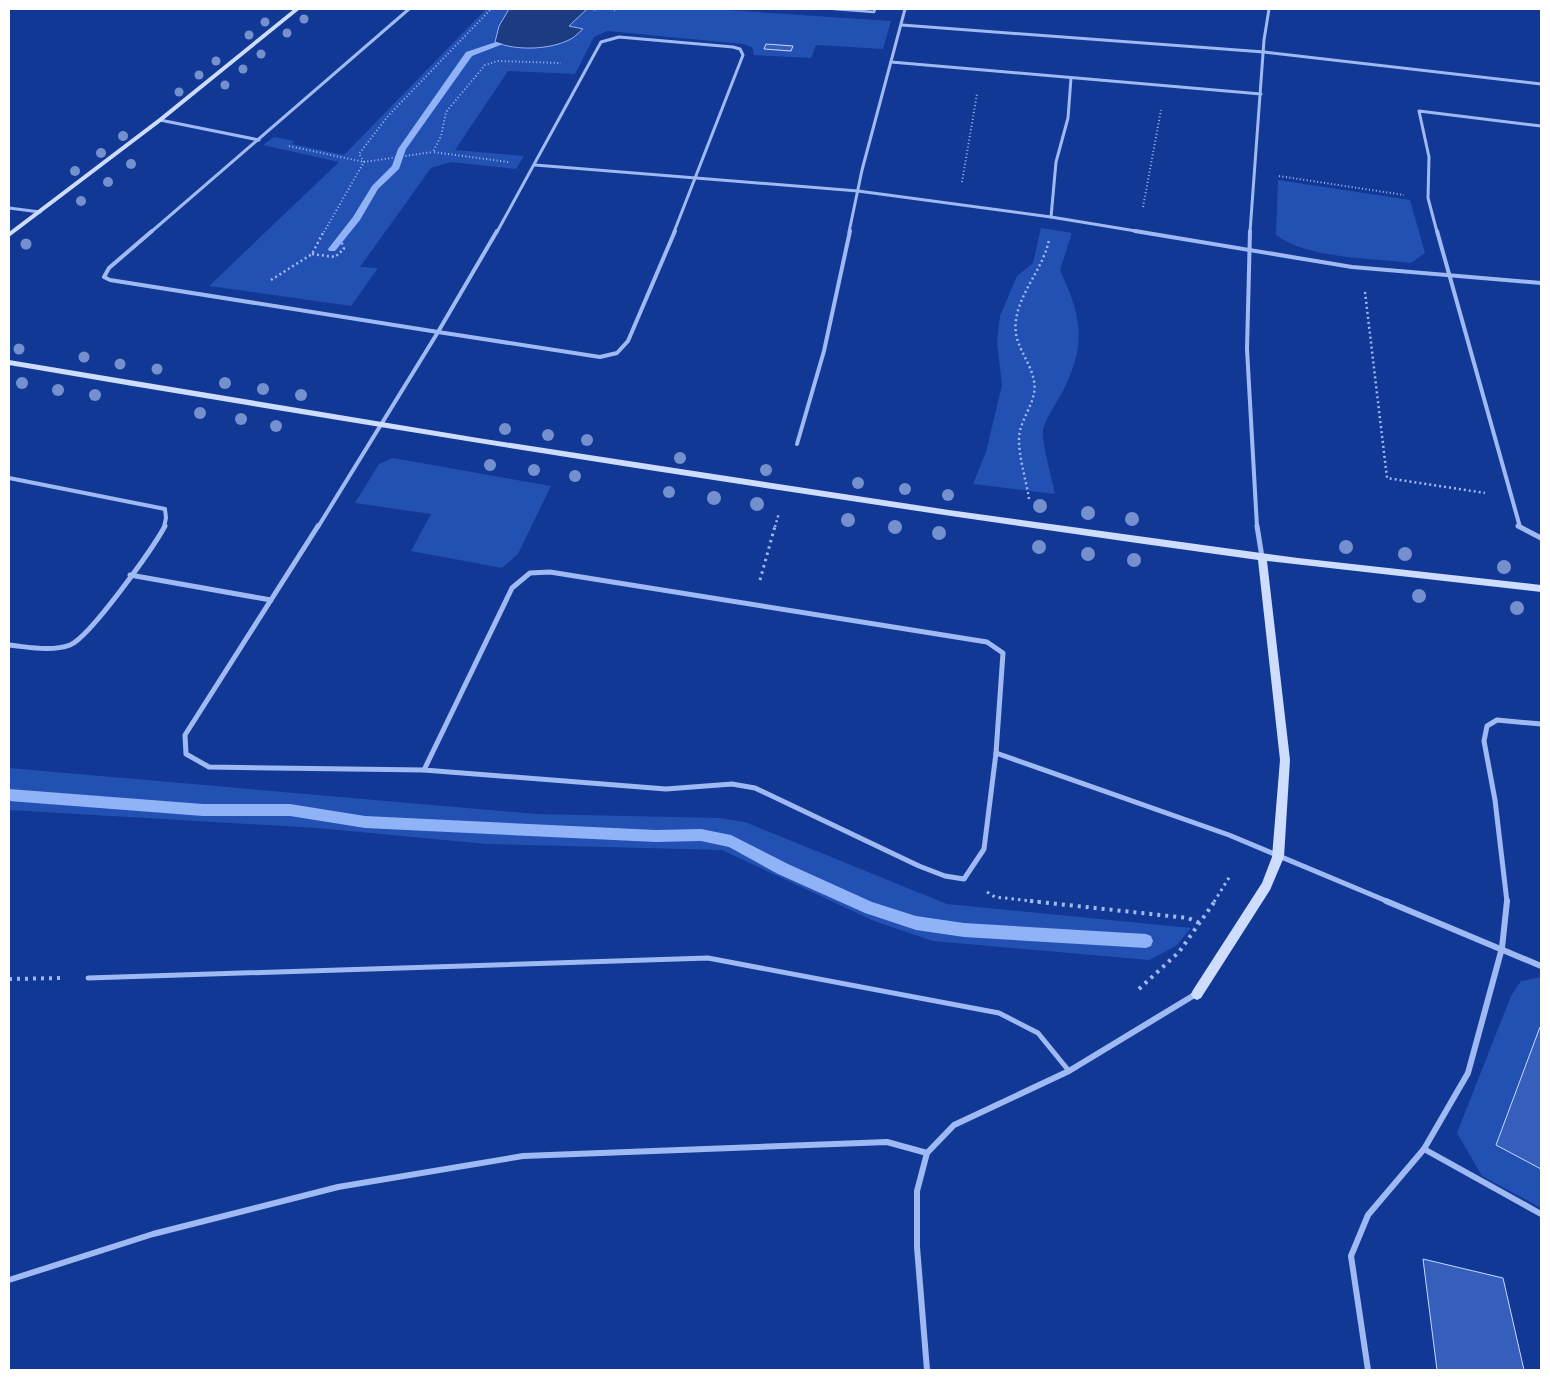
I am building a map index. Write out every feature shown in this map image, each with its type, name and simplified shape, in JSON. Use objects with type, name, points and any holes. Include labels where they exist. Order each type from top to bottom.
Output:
[{"type":"street","points":[[9,236],[160,120],[297,9]]},
{"type":"street","points":[[409,9],[109,268],[104,277],[110,280],[235,302],[439,333],[600,357],[616,355],[623,350],[628,341],[697,178],[743,55],[740,49],[733,46],[619,37],[601,42],[535,166],[439,333],[364,457],[185,735],[186,754],[209,767],[424,770],[666,789],[732,784],[756,788],[918,866],[945,876],[964,879],[984,849],[996,752],[1003,653],[987,642],[550,572],[530,573],[512,588],[424,770]]},
{"type":"street","points":[[796,444],[808,413],[829,336],[858,191],[905,9]]},
{"type":"street","points":[[927,1370],[917,1247],[917,1191],[927,1153],[954,1125],[1069,1070],[1126,1038],[1197,994],[1266,886],[1278,857],[1285,760],[1258,524],[1247,348],[1249,251],[1269,9]]},
{"type":"street","points":[[902,25],[1264,52],[1541,84]]},
{"type":"street","points":[[891,62],[1261,94]]},
{"type":"street","points":[[1051,217],[1056,162],[1068,118],[1071,78]]},
{"type":"street","points":[[1541,126],[1419,111],[1429,157],[1428,198],[1518,526],[1541,538]]},
{"type":"street","points":[[160,120],[259,140]]},
{"type":"street","points":[[535,166],[858,191],[1051,217],[1352,267],[1450,277],[1541,283]]},
{"type":"street","points":[[9,208],[40,212]]},
{"type":"street","points":[[9,362],[381,426],[1262,557],[1541,589]]},
{"type":"street","points":[[9,478],[165,509],[168,518],[163,529],[130,575],[77,642],[56,649],[9,645]]},
{"type":"street","points":[[130,575],[272,600]]},
{"type":"street","points":[[1368,1370],[1351,1256],[1368,1216],[1424,1149],[1468,1073],[1502,948],[1508,896],[1495,800],[1484,741],[1487,726],[1497,720],[1541,724]]},
{"type":"street","points":[[996,752],[1228,835],[1502,948],[1541,966]]},
{"type":"street","points":[[9,1280],[153,1234],[338,1187],[523,1156],[887,1142],[927,1153]]},
{"type":"street","points":[[1424,1149],[1541,1214]]},
{"type":"lane","points":[[834,9],[874,12],[875,9]]},
{"type":"lane","points":[[88,978],[708,958],[999,1014],[1038,1033],[1069,1070]]},
{"type":"path","points":[[364,162],[359,154],[388,116],[491,9]]},
{"type":"path","points":[[433,152],[440,136],[446,112],[485,64],[498,61],[517,61],[589,65]]},
{"type":"path","points":[[958,205],[982,70]]},
{"type":"path","points":[[1139,232],[1165,86]]},
{"type":"path","points":[[259,140],[364,162],[433,152],[535,166]]},
{"type":"path","points":[[235,302],[312,254],[364,162]]},
{"type":"path","points":[[1274,175],[1428,198]]},
{"type":"path","points":[[1029,500],[1019,438],[1036,386],[1015,332],[1020,308],[1048,249],[1051,217]]},
{"type":"path","points":[[312,254],[336,257],[344,249],[342,243]]},
{"type":"path","points":[[1364,288],[1387,478],[1510,496]]},
{"type":"path","points":[[753,604],[779,513]]},
{"type":"path","points":[[1139,990],[1161,974],[1202,924],[1230,876]]},
{"type":"path","points":[[964,879],[995,897],[1188,918],[1202,924]]},
{"type":"path","points":[[9,978],[88,978]]},
{"type":"shaded area","points":[[486,9],[710,9],[891,21],[883,49],[816,45],[811,58],[754,55],[752,47],[743,44],[607,31],[594,37],[575,74],[508,71],[455,150],[524,156],[516,169],[451,162],[431,168],[360,267],[378,268],[351,306],[209,286],[339,162],[263,145],[274,137],[294,141],[292,144],[344,155]]},
{"type":"shaded area","points":[[509,9],[587,9],[569,26],[583,29],[572,38],[563,43],[523,48],[495,42],[499,26]]},
{"type":"shaded area","points":[[1278,180],[1410,200],[1425,253],[1411,263],[1341,256],[1305,249],[1290,243],[1276,235]]},
{"type":"shaded area","points":[[1041,228],[1072,233],[1060,270],[1073,303],[1079,331],[1075,360],[1070,376],[1048,417],[1043,431],[1045,452],[1055,494],[973,484],[986,452],[1002,385],[997,341],[1000,316],[1017,276],[1033,263]]},
{"type":"shaded area","points":[[393,458],[551,486],[518,554],[502,568],[411,551],[431,514],[355,503],[379,464]]},
{"type":"shaded area","points":[[9,768],[536,814],[719,818],[745,822],[947,904],[1191,928],[1176,946],[1149,960],[933,941],[874,921],[722,850],[487,844],[317,828],[9,810]]},
{"type":"shaded area","points":[[1541,977],[1541,1208],[1482,1176],[1457,1133],[1511,996],[1521,981]]},
{"type":"building","points":[[766,44],[793,46],[791,51],[764,49]]},
{"type":"building","points":[[1541,1028],[1541,1169],[1496,1145]]},
{"type":"building","points":[[1423,1259],[1503,1278],[1524,1370],[1437,1370]]},
{"type":"waterway","points":[[332,249],[357,218],[375,188],[396,167],[402,149],[469,54],[499,44]]},
{"type":"waterway","points":[[9,795],[203,810],[290,810],[365,822],[656,836],[701,835],[731,841],[783,869],[870,908],[916,923],[964,930],[1146,941]]}]
